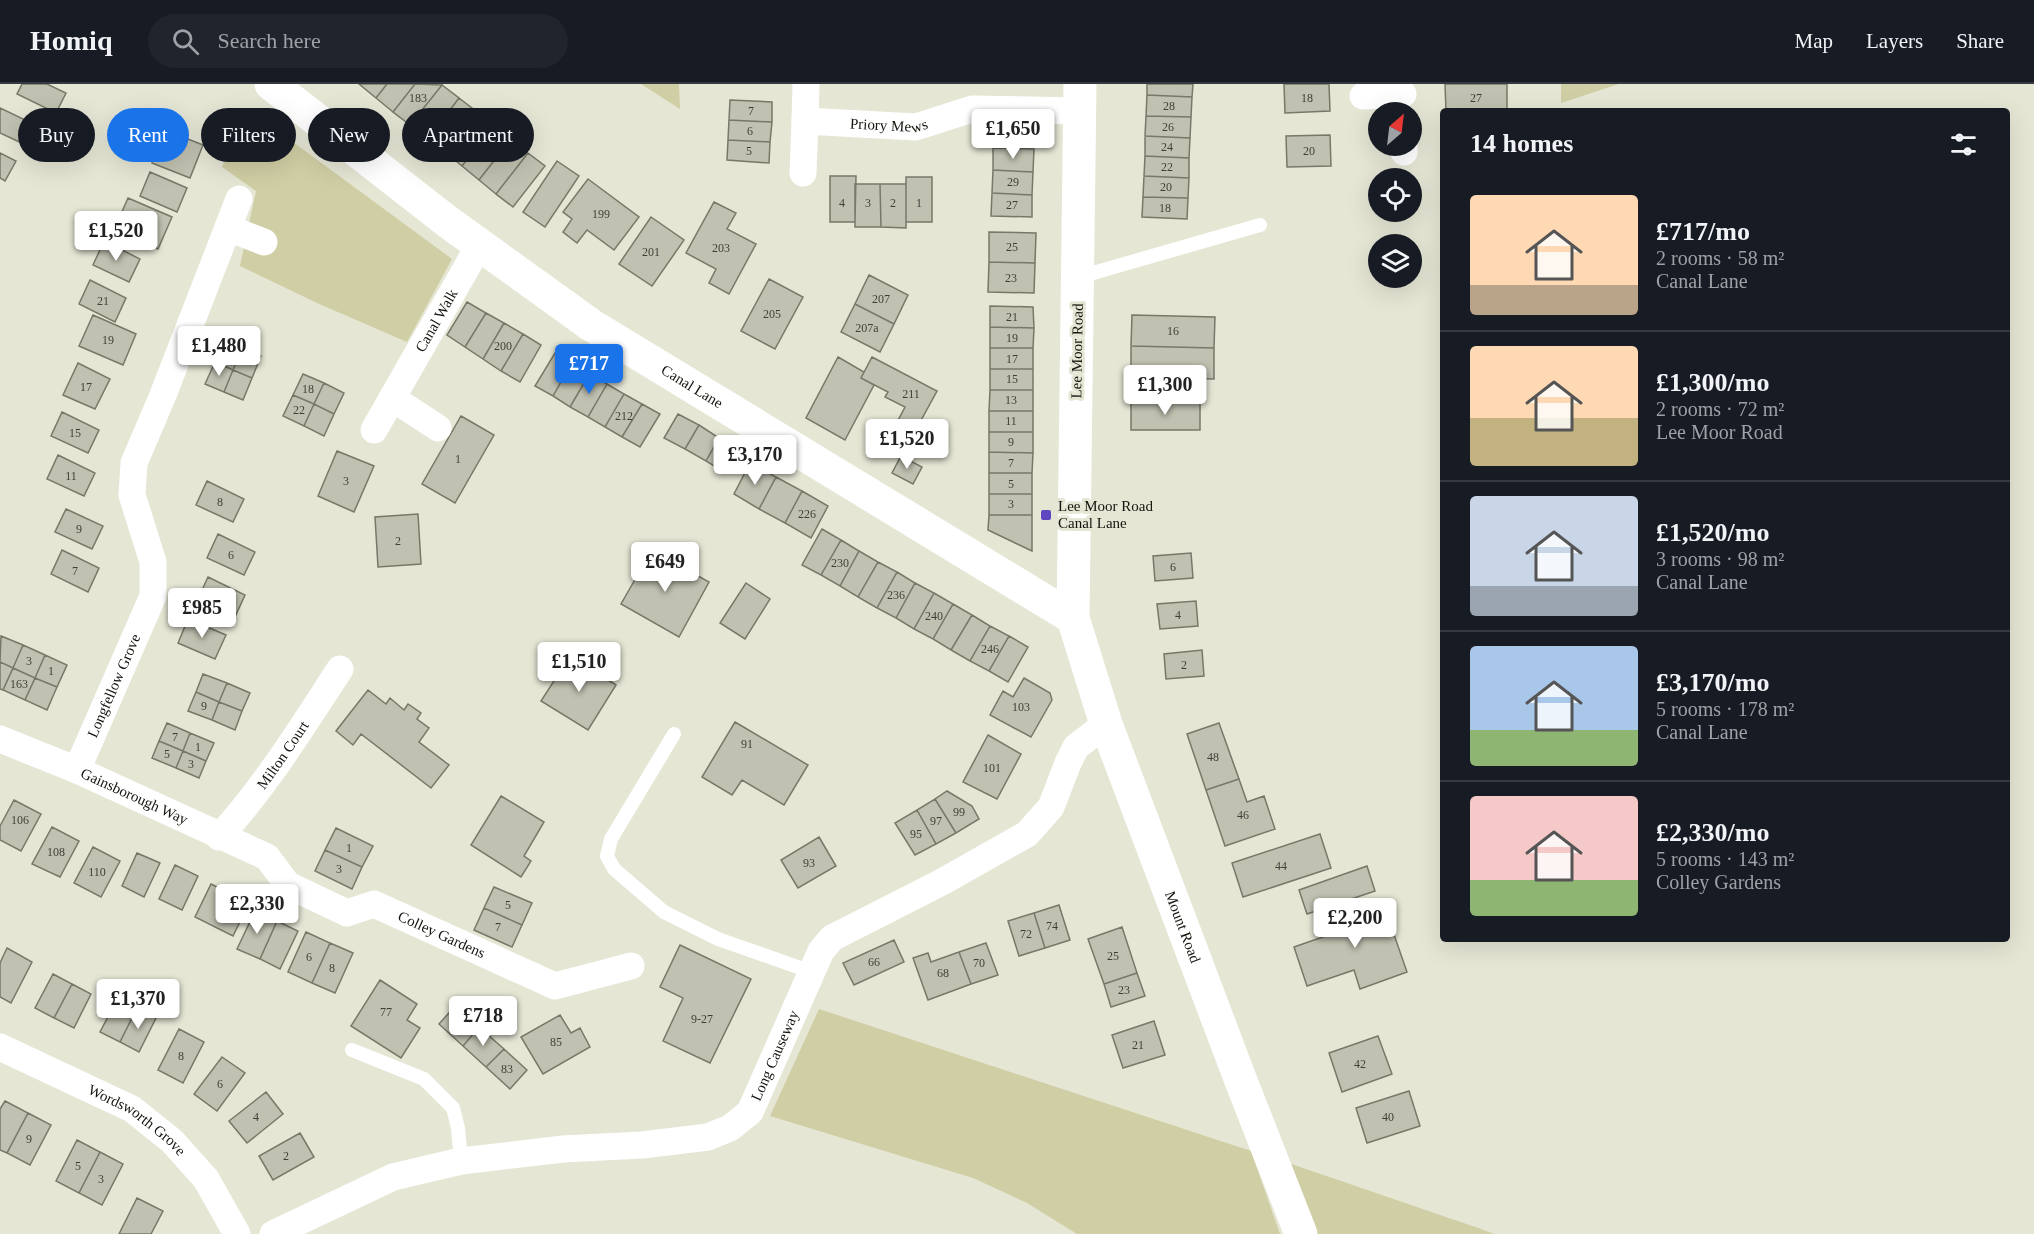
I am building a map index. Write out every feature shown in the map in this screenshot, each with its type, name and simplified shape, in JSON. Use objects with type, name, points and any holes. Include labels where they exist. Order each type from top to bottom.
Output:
[{"type":"street","name":"Canal Lane","points":[[271,84],[534,286],[591,325],[1073,618]]},
{"type":"street","points":[[803,173],[806,84]]},
{"type":"street","points":[[1363,96],[1403,97]]},
{"type":"street","name":"Priory Mews","points":[[806,121],[916,127],[972,109],[1080,98]]},
{"type":"street","name":"Lee Moor Road","points":[[1073,618],[1080,98]]},
{"type":"street","name":"Longfellow Grove","points":[[77,770],[153,596],[153,562],[132,495],[134,463],[163,395],[239,199]]},
{"type":"street","points":[[228,228],[264,242]]},
{"type":"street","name":"Canal Walk","points":[[374,430],[480,244]]},
{"type":"street","points":[[393,398],[438,428]]},
{"type":"street","name":"Mount Road","points":[[1073,618],[1106,724],[1301,1234]]},
{"type":"street","name":"Milton Court","points":[[219,837],[239,815],[282,757],[340,669]]},
{"type":"street","name":"Long Causeway","points":[[286,1231],[393,1177],[461,1161],[563,1149],[642,1145],[708,1137],[730,1128],[750,1112],[821,951],[832,938],[942,882],[1027,834],[1051,807],[1076,747],[1106,724]]},
{"type":"street","name":"Gainsborough Way","points":[[0,739],[77,770],[267,857]]},
{"type":"street","name":"Colley Gardens","points":[[267,857],[288,885],[347,913],[374,904],[555,986],[631,966]]},
{"type":"street","name":"Wordsworth Grove","points":[[0,1047],[132,1109],[172,1141],[206,1179],[237,1234]]},
{"type":"lane","points":[[1078,278],[1260,225]]},
{"type":"lane","points":[[674,734],[611,840],[607,856],[615,869],[664,912],[718,939],[812,972]]},
{"type":"lane","points":[[352,1050],[424,1079],[453,1108],[458,1128],[461,1161]]},
{"type":"green space","points":[[641,84],[679,84],[680,109]]},
{"type":"green space","points":[[1561,84],[1619,84],[1561,103]]},
{"type":"green space","points":[[296,144],[308,153],[308,162],[320,162],[452,259],[407,342],[240,266],[256,191],[222,167],[224,162],[296,162]]},
{"type":"green space","points":[[819,1009],[1251,1151],[1280,1234],[1077,1234],[1027,1203],[973,1178],[770,1116]]},
{"type":"green space","points":[[1271,1157],[1481,1229],[1494,1234],[1301,1234]]},
{"type":"building","points":[[22,84],[47,84],[66,93],[58,108],[46,108],[17,94]]},
{"type":"building","points":[[359,84],[387,84],[376,98]]},
{"type":"building","points":[[387,84],[415,84],[393,112],[376,98]]},
{"type":"building","points":[[415,84],[442,85],[424,108],[402,108],[402,119],[393,112]]},
{"type":"building","points":[[1147,84],[1193,84],[1192,97],[1147,95]]},
{"type":"building","points":[[1284,84],[1329,84],[1330,111],[1285,113]]},
{"type":"building","points":[[1445,84],[1507,84],[1507,108],[1446,108]]},
{"type":"building","points":[[442,85],[459,98],[451,108],[424,108]]},
{"type":"building","points":[[1147,95],[1192,97],[1191,117],[1146,116]]},
{"type":"building","points":[[459,98],[472,108],[451,108]]},
{"type":"building","points":[[730,100],[772,102],[772,122],[729,120]]},
{"type":"building","points":[[0,108],[18,117],[18,141],[0,133]]},
{"type":"building","points":[[1146,116],[1191,117],[1190,138],[1145,136]]},
{"type":"building","points":[[729,120],[772,122],[770,142],[728,140]]},
{"type":"building","points":[[1330,135],[1331,166],[1287,167],[1286,136]]},
{"type":"building","points":[[1145,136],[1190,138],[1189,158],[1145,156]]},
{"type":"building","points":[[189,139],[201,144],[201,150],[190,178],[152,163],[189,162]]},
{"type":"building","points":[[728,140],[770,142],[769,163],[727,160]]},
{"type":"building","points":[[993,148],[1034,149],[1033,172],[993,170]]},
{"type":"building","points":[[0,153],[16,161],[5,181],[0,178]]},
{"type":"building","points":[[1145,156],[1189,158],[1189,178],[1144,176]]},
{"type":"building","points":[[534,158],[545,166],[513,207],[496,194],[521,162],[534,162]]},
{"type":"building","points":[[557,161],[579,176],[545,227],[523,212]]},
{"type":"building","points":[[465,162],[493,162],[479,180],[462,166]]},
{"type":"building","points":[[493,162],[521,162],[496,194],[479,180]]},
{"type":"building","points":[[993,170],[1033,172],[1032,195],[992,193]]},
{"type":"building","points":[[150,172],[187,188],[177,212],[140,196]]},
{"type":"building","points":[[830,176],[856,176],[855,222],[830,222]]},
{"type":"building","points":[[1144,176],[1189,178],[1188,198],[1143,197]]},
{"type":"building","points":[[906,177],[932,177],[932,222],[906,222]]},
{"type":"building","points":[[588,179],[639,217],[614,250],[587,230],[577,243],[563,232],[572,219],[563,212]]},
{"type":"building","points":[[855,184],[880,184],[881,227],[855,227]]},
{"type":"building","points":[[880,184],[906,184],[906,228],[881,227]]},
{"type":"building","points":[[992,193],[1032,195],[1032,217],[991,216]]},
{"type":"building","points":[[1143,197],[1188,198],[1187,219],[1142,217]]},
{"type":"building","points":[[128,198],[172,217],[158,249],[114,230]]},
{"type":"building","points":[[714,202],[736,213],[727,229],[756,244],[729,294],[709,283],[716,269],[686,253]]},
{"type":"building","points":[[651,217],[684,240],[652,286],[619,264]]},
{"type":"building","points":[[989,232],[1036,233],[1035,263],[989,262]]},
{"type":"building","points":[[104,241],[140,259],[129,282],[93,265]]},
{"type":"building","points":[[989,262],[1035,263],[1034,293],[988,292]]},
{"type":"building","points":[[869,275],[908,295],[894,324],[855,304]]},
{"type":"building","points":[[769,279],[803,297],[775,349],[741,331]]},
{"type":"building","points":[[90,280],[126,298],[115,322],[79,304]]},
{"type":"building","points":[[467,302],[486,313],[465,347],[447,335]]},
{"type":"building","points":[[855,304],[894,324],[880,352],[841,332]]},
{"type":"building","points":[[990,306],[1033,307],[1034,328],[990,327]]},
{"type":"building","points":[[486,313],[504,323],[483,359],[465,347]]},
{"type":"building","points":[[93,315],[136,334],[123,365],[79,346]]},
{"type":"building","points":[[1132,315],[1215,317],[1214,348],[1131,346]]},
{"type":"building","points":[[504,323],[523,334],[501,371],[483,359]]},
{"type":"building","points":[[990,327],[1034,328],[1033,348],[990,348]]},
{"type":"building","points":[[523,334],[541,345],[520,382],[501,371]]},
{"type":"building","points":[[223,340],[242,348],[233,370],[215,362]]},
{"type":"building","points":[[1131,346],[1214,348],[1214,379],[1131,377]]},
{"type":"building","points":[[242,348],[261,356],[252,378],[233,370]]},
{"type":"building","points":[[990,348],[1033,348],[1033,369],[990,369]]},
{"type":"building","points":[[555,353],[572,363],[553,396],[535,386]]},
{"type":"building","points":[[838,357],[864,372],[861,378],[874,385],[845,440],[806,418]]},
{"type":"building","points":[[872,357],[937,391],[913,435],[895,426],[905,407],[885,397],[888,392],[861,378]]},
{"type":"building","points":[[215,362],[233,370],[224,392],[205,384]]},
{"type":"building","points":[[78,363],[110,379],[95,409],[63,395]]},
{"type":"building","points":[[572,363],[590,373],[570,407],[553,396]]},
{"type":"building","points":[[990,369],[1033,369],[1033,390],[990,390]]},
{"type":"building","points":[[233,370],[252,378],[243,400],[224,392]]},
{"type":"building","points":[[590,373],[607,384],[588,417],[570,407]]},
{"type":"building","points":[[303,374],[324,383],[314,404],[293,395]]},
{"type":"building","points":[[324,383],[344,393],[334,414],[314,404]]},
{"type":"building","points":[[607,384],[624,394],[605,427],[588,417]]},
{"type":"building","points":[[990,390],[1033,390],[1033,411],[989,411]]},
{"type":"building","points":[[624,394],[642,404],[622,437],[605,427]]},
{"type":"building","points":[[293,395],[314,404],[304,426],[283,416]]},
{"type":"building","points":[[1131,401],[1200,402],[1200,430],[1131,430]]},
{"type":"building","points":[[314,404],[334,414],[324,436],[304,426]]},
{"type":"building","points":[[642,404],[660,414],[640,447],[622,437]]},
{"type":"building","points":[[989,411],[1033,411],[1033,432],[989,432]]},
{"type":"building","points":[[62,412],[99,430],[88,453],[51,436]]},
{"type":"building","points":[[678,414],[699,425],[685,449],[664,438]]},
{"type":"building","points":[[461,416],[494,435],[455,503],[422,484]]},
{"type":"building","points":[[699,425],[719,438],[706,461],[685,449]]},
{"type":"building","points":[[989,432],[1033,432],[1033,453],[989,452]]},
{"type":"building","points":[[719,438],[740,449],[726,473],[706,461]]},
{"type":"building","points":[[337,451],[374,466],[354,512],[318,496]]},
{"type":"building","points":[[989,452],[1033,453],[1032,473],[989,473]]},
{"type":"building","points":[[58,455],[95,473],[84,496],[47,479]]},
{"type":"building","points":[[901,456],[922,467],[913,484],[892,473]]},
{"type":"building","points":[[750,463],[776,477],[759,509],[734,494]]},
{"type":"building","points":[[989,473],[1032,473],[1032,494],[989,494]]},
{"type":"building","points":[[776,477],[802,491],[785,523],[759,509]]},
{"type":"building","points":[[207,481],[244,499],[233,522],[196,505]]},
{"type":"building","points":[[802,491],[828,506],[811,538],[785,523]]},
{"type":"building","points":[[989,494],[1032,494],[1032,515],[989,515]]},
{"type":"building","points":[[66,509],[103,526],[92,549],[55,532]]},
{"type":"building","points":[[418,514],[421,564],[378,567],[375,517]]},
{"type":"building","points":[[989,515],[1032,515],[1032,551],[988,530]]},
{"type":"building","points":[[822,529],[841,540],[821,575],[802,565]]},
{"type":"building","points":[[218,534],[255,552],[244,575],[207,558]]},
{"type":"building","points":[[841,540],[859,551],[840,586],[821,575]]},
{"type":"building","points":[[62,550],[99,568],[88,592],[51,574]]},
{"type":"building","points":[[652,550],[709,582],[679,637],[621,604]]},
{"type":"building","points":[[859,551],[878,562],[858,597],[840,586]]},
{"type":"building","points":[[1191,553],[1193,578],[1155,581],[1153,556]]},
{"type":"building","points":[[878,562],[897,572],[877,608],[858,597]]},
{"type":"building","points":[[897,572],[915,583],[896,618],[877,608]]},
{"type":"building","points":[[208,577],[245,595],[234,619],[197,601]]},
{"type":"building","points":[[746,583],[770,599],[745,639],[720,623]]},
{"type":"building","points":[[915,583],[934,593],[914,629],[896,618]]},
{"type":"building","points":[[934,593],[953,604],[933,639],[914,629]]},
{"type":"building","points":[[1196,601],[1198,626],[1160,629],[1157,604]]},
{"type":"building","points":[[953,604],[972,615],[951,650],[933,639]]},
{"type":"building","points":[[972,615],[990,626],[970,661],[951,650]]},
{"type":"building","points":[[188,619],[226,635],[215,659],[178,643]]},
{"type":"building","points":[[990,626],[1009,636],[989,671],[970,661]]},
{"type":"building","points":[[1,636],[23,645],[13,668],[0,662]]},
{"type":"building","points":[[1009,636],[1028,647],[1008,682],[989,671]]},
{"type":"building","points":[[23,645],[45,655],[35,678],[13,668]]},
{"type":"building","points":[[1202,650],[1204,676],[1166,679],[1164,654]]},
{"type":"building","points":[[45,655],[67,665],[57,687],[35,678]]},
{"type":"building","points":[[570,656],[616,685],[588,730],[541,701]]},
{"type":"building","points":[[0,662],[13,668],[3,690],[0,689]]},
{"type":"building","points":[[13,668],[35,678],[25,700],[3,690]]},
{"type":"building","points":[[203,674],[227,683],[219,702],[196,692]]},
{"type":"building","points":[[35,678],[57,687],[47,710],[25,700]]},
{"type":"building","points":[[1024,678],[1050,693],[1052,700],[1031,737],[990,715],[1003,691],[1013,697]]},
{"type":"building","points":[[227,683],[250,693],[242,711],[219,702]]},
{"type":"building","points":[[368,690],[386,704],[390,698],[404,710],[408,704],[421,713],[417,719],[429,728],[419,742],[449,765],[431,788],[361,734],[353,745],[336,731]]},
{"type":"building","points":[[196,692],[219,702],[212,720],[188,711]]},
{"type":"building","points":[[219,702],[242,711],[235,730],[212,720]]},
{"type":"building","points":[[735,722],[808,765],[784,805],[742,780],[732,795],[702,777]]},
{"type":"building","points":[[167,723],[190,733],[183,751],[159,741]]},
{"type":"building","points":[[1219,723],[1239,779],[1206,790],[1187,734]]},
{"type":"building","points":[[190,733],[214,743],[206,761],[183,751]]},
{"type":"building","points":[[988,735],[1021,754],[997,799],[963,782]]},
{"type":"building","points":[[159,741],[183,751],[176,768],[152,758]]},
{"type":"building","points":[[183,751],[206,761],[199,778],[176,768]]},
{"type":"building","points":[[1239,779],[1247,802],[1264,796],[1275,829],[1225,846],[1206,790]]},
{"type":"building","points":[[947,791],[972,806],[979,819],[956,833],[935,799]]},
{"type":"building","points":[[501,796],[544,822],[524,856],[531,861],[521,877],[471,845]]},
{"type":"building","points":[[935,799],[956,833],[936,844],[917,810]]},
{"type":"building","points":[[14,800],[41,814],[21,851],[0,840],[0,826]]},
{"type":"building","points":[[917,810],[936,844],[915,855],[895,823]]},
{"type":"building","points":[[52,827],[79,841],[60,877],[32,864]]},
{"type":"building","points":[[336,828],[373,846],[362,867],[325,850]]},
{"type":"building","points":[[1320,834],[1331,868],[1243,897],[1232,863]]},
{"type":"building","points":[[819,837],[836,866],[798,888],[781,860]]},
{"type":"building","points":[[93,847],[120,861],[101,897],[74,883]]},
{"type":"building","points":[[325,850],[362,867],[352,889],[315,871]]},
{"type":"building","points":[[137,853],[160,863],[144,897],[122,886]]},
{"type":"building","points":[[175,865],[198,876],[182,910],[159,899]]},
{"type":"building","points":[[1367,866],[1375,891],[1307,914],[1299,890]]},
{"type":"building","points":[[211,884],[249,903],[233,936],[195,917]]},
{"type":"building","points":[[494,887],[532,903],[522,925],[484,908]]},
{"type":"building","points":[[1382,900],[1407,972],[1360,989],[1354,970],[1307,986],[1294,947],[1340,931],[1335,916]]},
{"type":"building","points":[[1059,905],[1070,940],[1045,948],[1034,913]]},
{"type":"building","points":[[484,908],[522,925],[512,947],[474,930]]},
{"type":"building","points":[[255,911],[277,921],[260,959],[237,949]]},
{"type":"building","points":[[1034,913],[1045,948],[1019,956],[1008,921]]},
{"type":"building","points":[[277,921],[298,931],[280,969],[260,959]]},
{"type":"building","points":[[1122,927],[1137,973],[1104,984],[1088,939]]},
{"type":"building","points":[[306,932],[330,943],[312,983],[288,972]]},
{"type":"building","points":[[894,940],[904,962],[854,985],[843,963]]},
{"type":"building","points":[[330,943],[353,953],[335,993],[312,983]]},
{"type":"building","points":[[986,943],[998,975],[971,984],[959,952]]},
{"type":"building","points":[[680,945],[751,979],[710,1063],[663,1041],[683,998],[660,987]]},
{"type":"building","points":[[7,948],[32,962],[11,1003],[0,997],[0,963]]},
{"type":"building","points":[[959,952],[971,984],[928,1000],[913,958],[928,953],[931,962]]},
{"type":"building","points":[[1137,973],[1145,996],[1111,1007],[1104,984]]},
{"type":"building","points":[[53,974],[72,984],[54,1018],[35,1008]]},
{"type":"building","points":[[380,980],[417,1004],[407,1020],[420,1028],[401,1058],[351,1026]]},
{"type":"building","points":[[72,984],[91,994],[74,1028],[54,1018]]},
{"type":"building","points":[[118,998],[137,1008],[120,1042],[100,1032]]},
{"type":"building","points":[[456,1005],[479,1027],[463,1046],[439,1024]]},
{"type":"building","points":[[137,1008],[156,1018],[139,1052],[120,1042]]},
{"type":"building","points":[[560,1015],[571,1033],[580,1028],[590,1047],[543,1074],[521,1037]]},
{"type":"building","points":[[1154,1021],[1165,1055],[1123,1068],[1112,1035]]},
{"type":"building","points":[[479,1027],[504,1049],[486,1067],[463,1046]]},
{"type":"building","points":[[179,1029],[204,1042],[183,1083],[158,1070]]},
{"type":"building","points":[[1378,1036],[1392,1074],[1342,1092],[1329,1053]]},
{"type":"building","points":[[504,1049],[527,1070],[510,1089],[486,1067]]},
{"type":"building","points":[[222,1057],[245,1073],[217,1111],[194,1094]]},
{"type":"building","points":[[1409,1091],[1420,1126],[1367,1143],[1356,1108]]},
{"type":"building","points":[[266,1092],[283,1114],[247,1143],[229,1121]]},
{"type":"building","points":[[5,1101],[28,1113],[7,1153],[0,1150],[0,1109]]},
{"type":"building","points":[[28,1113],[51,1125],[30,1165],[7,1153]]},
{"type":"building","points":[[300,1133],[314,1157],[273,1180],[259,1156]]},
{"type":"building","points":[[77,1140],[100,1152],[79,1193],[56,1181]]},
{"type":"building","points":[[100,1152],[123,1164],[102,1205],[79,1193]]},
{"type":"building","points":[[137,1198],[163,1211],[151,1234],[119,1234]]},
{"type":"place","name":"Lee Moor Road Canal Lane","points":[[1046,515]]}]
